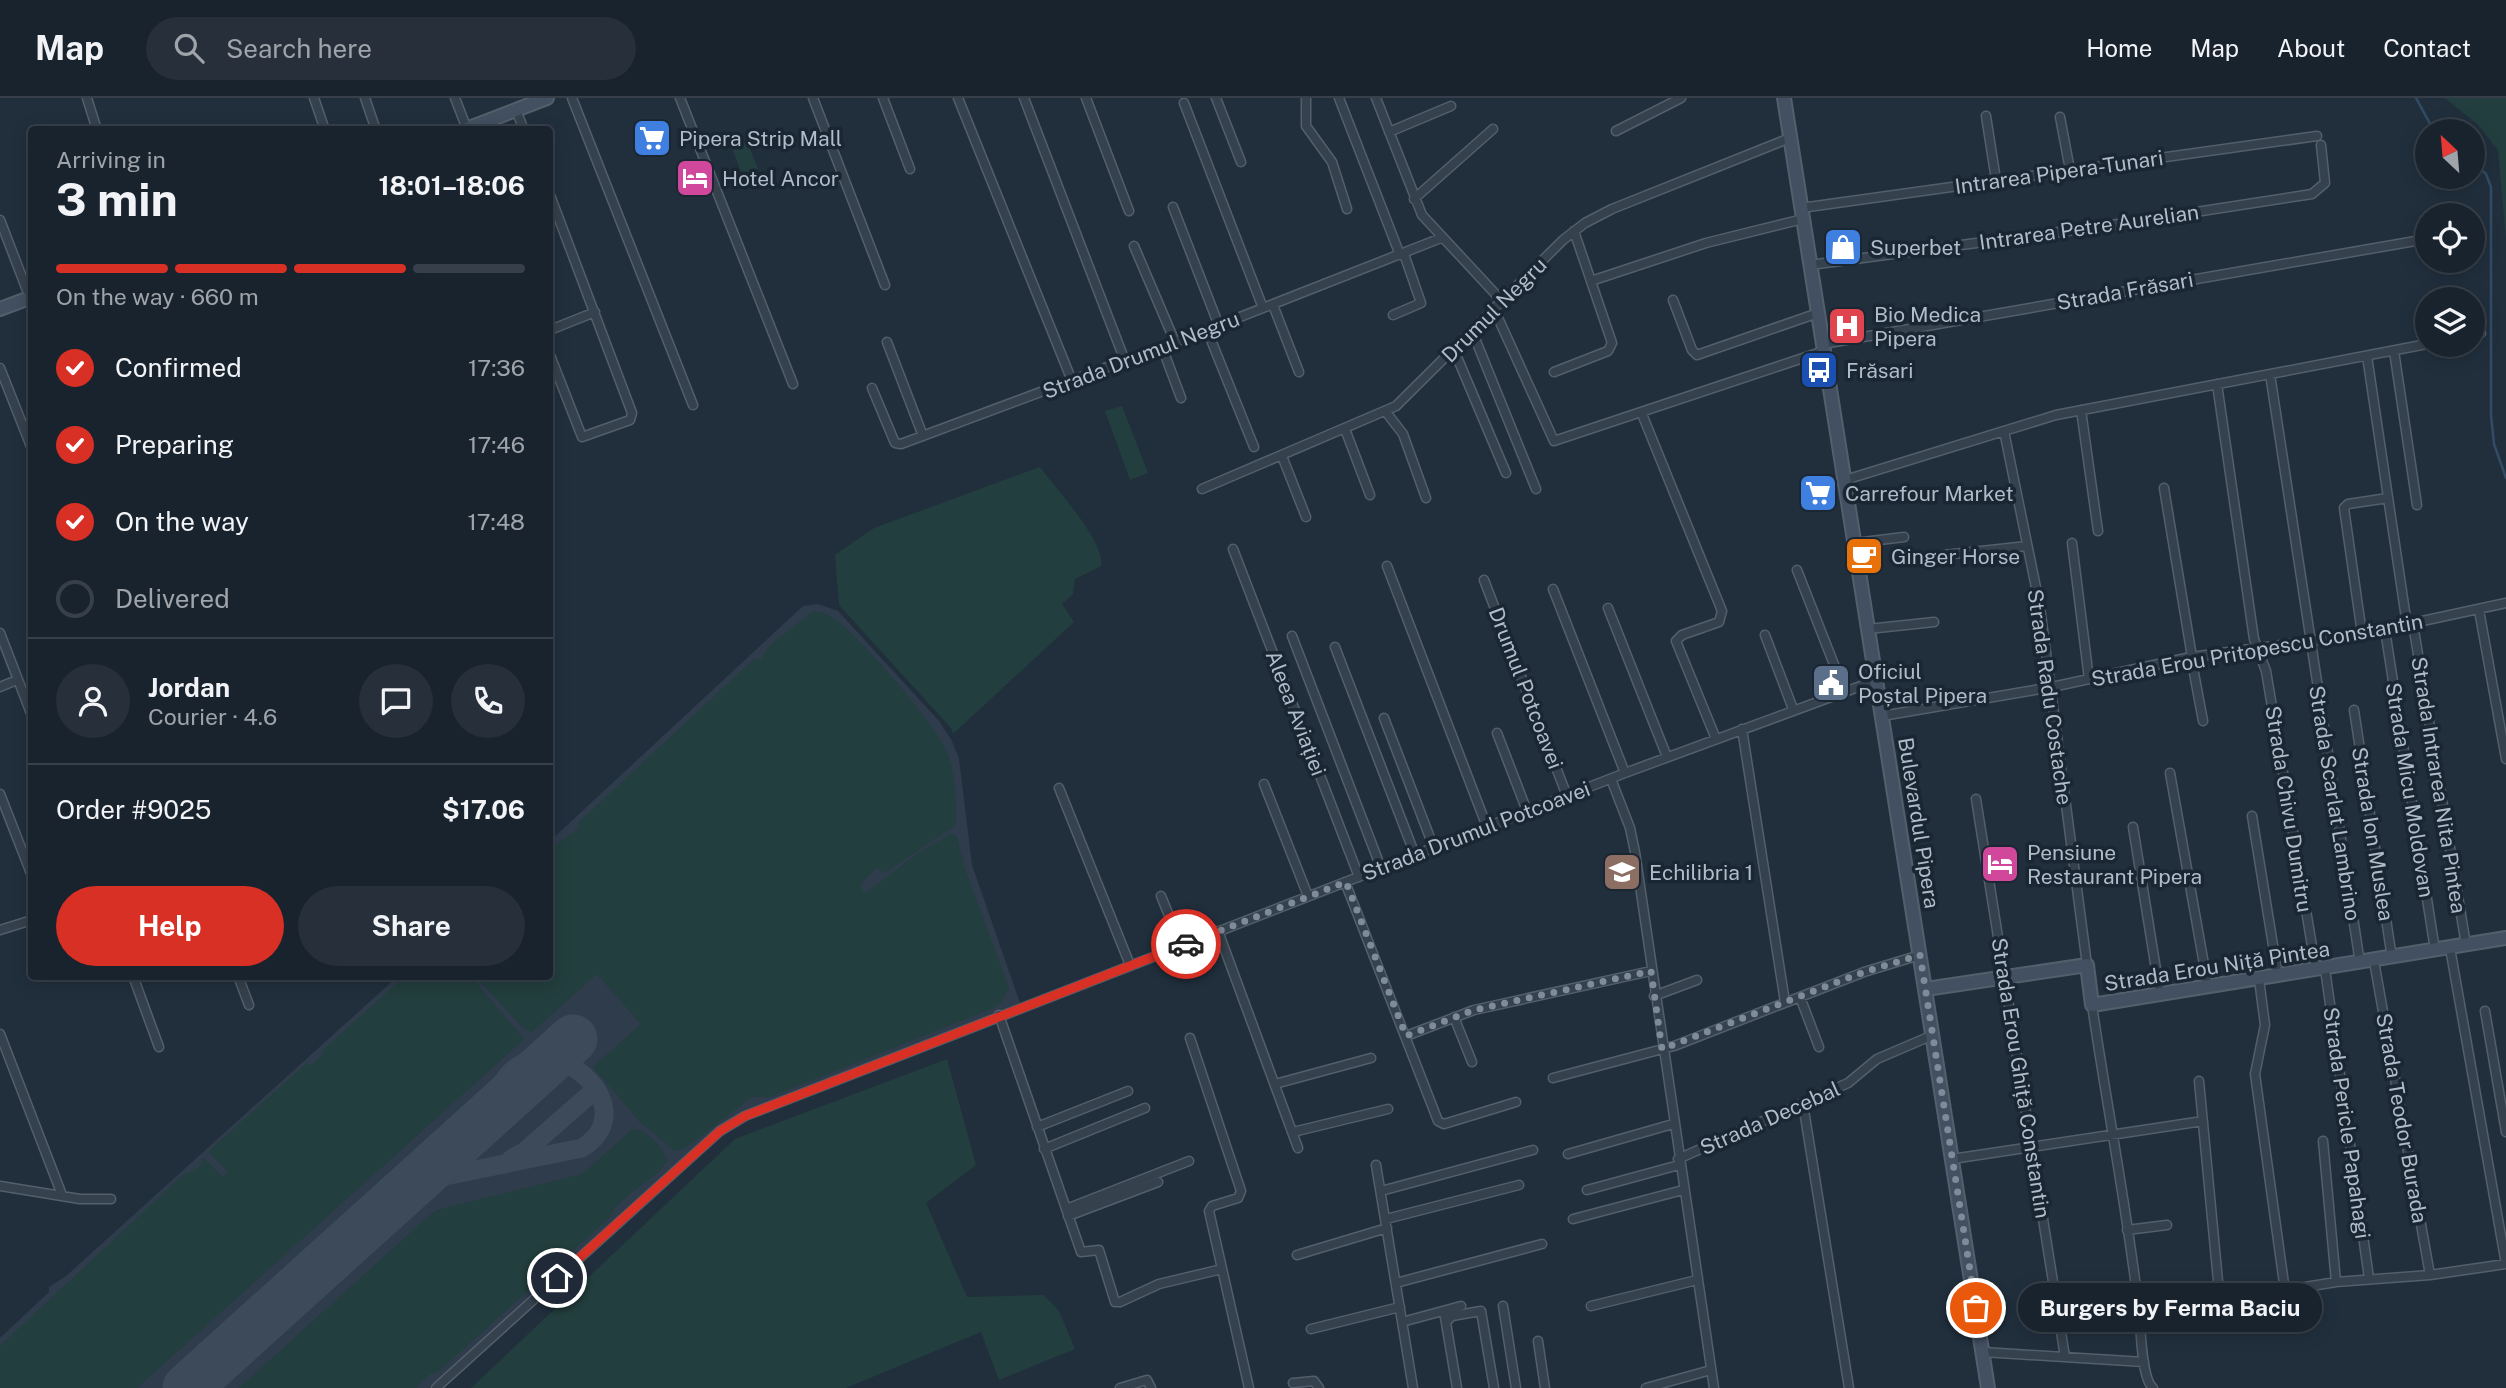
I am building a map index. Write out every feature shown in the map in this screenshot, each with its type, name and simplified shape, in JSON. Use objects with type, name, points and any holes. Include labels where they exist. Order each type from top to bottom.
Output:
[{"type":"main road","points":[[491,125],[516,110],[547,98]]},
{"type":"main road","name":"Bulevardul Pipera","points":[[1784,98],[1988,1388]]},
{"type":"main road","points":[[0,309],[28,299]]},
{"type":"main road","name":"Strada Erou Niță Pintea","points":[[1926,989],[2087,965],[2092,1005],[2506,938]]},
{"type":"street","points":[[314,98],[324,126]]},
{"type":"street","points":[[365,98],[375,126]]},
{"type":"street","points":[[455,98],[465,126]]},
{"type":"street","points":[[572,98],[693,405]]},
{"type":"street","points":[[680,98],[793,384]]},
{"type":"street","points":[[813,98],[885,285]]},
{"type":"street","points":[[883,98],[910,169]]},
{"type":"street","points":[[958,98],[1072,381]]},
{"type":"street","points":[[1024,98],[1125,361]]},
{"type":"street","points":[[1086,98],[1129,211]]},
{"type":"street","points":[[1216,98],[1241,162]]},
{"type":"street","points":[[1306,98],[1306,126],[1332,162],[1347,209]]},
{"type":"street","points":[[1339,98],[1422,303],[1393,315]]},
{"type":"street","points":[[1376,98],[1422,215],[1502,301]]},
{"type":"street","points":[[1616,131],[1681,98]]},
{"type":"street","points":[[88,99],[96,126]]},
{"type":"street","points":[[1184,103],[1264,308]]},
{"type":"street","points":[[1389,132],[1451,106]]},
{"type":"street","points":[[516,110],[522,126]]},
{"type":"street","points":[[1986,116],[1996,180]]},
{"type":"street","points":[[2060,117],[2070,170]]},
{"type":"street","points":[[1414,199],[1493,129]]},
{"type":"street","name":"Intrarea Pipera-Tunari","points":[[1591,281],[1802,214],[1996,180],[2317,135]]},
{"type":"street","name":"Drumul Negru","points":[[1202,489],[1386,412],[1406,397],[1574,231],[1612,208],[1790,138]]},
{"type":"street","name":"Intrarea Petre Aurelian","points":[[1810,265],[2092,228],[2312,194],[2325,183],[2321,145]]},
{"type":"street","points":[[553,203],[632,413],[630,420],[582,437],[553,363]]},
{"type":"street","points":[[1173,207],[1219,326]]},
{"type":"street","points":[[0,220],[28,290]]},
{"type":"street","points":[[1554,372],[1611,348],[1574,231]]},
{"type":"street","name":"Strada Drumul Negru","points":[[872,388],[897,445],[1219,326],[1441,238]]},
{"type":"street","name":"Strada Frăsari","points":[[1494,309],[1554,441],[1642,414],[1823,347],[2415,241]]},
{"type":"street","points":[[1134,246],[1175,342]]},
{"type":"street","points":[[1673,300],[1692,350],[1697,355],[1818,313]]},
{"type":"street","points":[[1273,304],[1299,372]]},
{"type":"street","points":[[553,329],[595,312]]},
{"type":"street","points":[[1208,330],[1254,447]]},
{"type":"street","points":[[1472,331],[1535,489]]},
{"type":"street","points":[[887,342],[923,436]]},
{"type":"street","points":[[1162,347],[1181,398]]},
{"type":"street","points":[[1845,480],[2081,410],[2415,347]]},
{"type":"street","points":[[1454,350],[1506,473]]},
{"type":"street","points":[[2394,351],[2417,505]]},
{"type":"street","name":"Strada Intrarea Nita Pintea","points":[[2367,356],[2388,498],[2466,945]]},
{"type":"street","points":[[0,368],[28,439]]},
{"type":"street","name":"Strada Scarlat Lambrino","points":[[2270,374],[2360,963]]},
{"type":"street","name":"Strada Chivu Dumitru","points":[[2217,384],[2258,650],[2266,671],[2320,970]]},
{"type":"street","points":[[2081,410],[2098,531]]},
{"type":"street","points":[[1386,412],[1404,434],[1426,498]]},
{"type":"street","points":[[1642,414],[1721,611],[1718,622],[1682,635],[1676,641],[1716,738]]},
{"type":"street","points":[[1345,429],[1370,495]]},
{"type":"street","name":"Strada Radu Costache","points":[[2004,431],[2052,687],[2087,965]]},
{"type":"street","points":[[1282,456],[1306,517]]},
{"type":"street","points":[[2164,488],[2203,721]]},
{"type":"street","points":[[2362,634],[2344,508],[2348,504],[2388,498]]},
{"type":"street","points":[[1855,543],[1904,537]]},
{"type":"street","points":[[2072,543],[2090,678]]},
{"type":"street","points":[[1944,555],[2027,546]]},
{"type":"street","name":"Aleea Aviației","points":[[1233,549],[1359,877]]},
{"type":"street","points":[[1387,566],[1487,827]]},
{"type":"street","points":[[1797,570],[1844,690]]},
{"type":"street","name":"Drumul Potcoavei","points":[[1484,580],[1567,796]]},
{"type":"street","points":[[1553,589],[1625,773]]},
{"type":"street","name":"Strada Erou Pritopescu Constantin","points":[[1882,716],[2052,687],[2192,657],[2309,643],[2385,630],[2506,603]]},
{"type":"street","points":[[1608,608],[1667,757]]},
{"type":"street","points":[[2479,610],[2506,759]]},
{"type":"street","points":[[1868,629],[1934,622]]},
{"type":"street","name":"Strada Micu Moldovan","points":[[2385,630],[2435,950]]},
{"type":"street","points":[[0,633],[28,706]]},
{"type":"street","points":[[1765,635],[1793,709]]},
{"type":"street","points":[[1292,636],[1381,868]]},
{"type":"street","points":[[1335,647],[1415,855]]},
{"type":"street","points":[[0,687],[17,680]]},
{"type":"street","name":"Strada Drumul Potcoavei","points":[[999,1015],[1716,738],[1877,680]]},
{"type":"street","name":"Strada Ion Muslea","points":[[2354,710],[2392,958]]},
{"type":"street","points":[[1384,718],[1434,848]]},
{"type":"street","points":[[1742,729],[1786,1002]]},
{"type":"street","points":[[1497,733],[1527,811]]},
{"type":"street","points":[[2170,773],[2208,987]]},
{"type":"street","points":[[1611,779],[1633,840],[1714,1388]]},
{"type":"street","points":[[1264,784],[1308,896]]},
{"type":"street","points":[[1059,788],[1130,965]]},
{"type":"street","points":[[0,794],[28,866]]},
{"type":"street","name":"Strada Erou Ghiță Constantin","points":[[1976,799],[2065,1357]]},
{"type":"street","points":[[2252,816],[2278,976]]},
{"type":"street","points":[[2133,827],[2160,994]]},
{"type":"street","points":[[1346,882],[1440,1123],[1516,1102]]},
{"type":"street","points":[[1161,896],[1181,945]]},
{"type":"street","points":[[0,930],[28,921]]},
{"type":"street","points":[[1218,931],[1298,1148]]},
{"type":"street","points":[[2139,1314],[2336,1282],[2430,1275],[2506,1264],[2450,948]]},
{"type":"street","points":[[1553,1078],[1662,1049],[1899,959],[1920,955]]},
{"type":"street","name":"Strada Teodor Burada","points":[[2374,961],[2430,1275]]},
{"type":"street","name":"Strada Pericle Papahagi","points":[[2320,970],[2370,1278]]},
{"type":"street","points":[[1406,1036],[1454,1017],[1651,971]]},
{"type":"street","points":[[2259,979],[2266,1026],[2255,1074],[2285,1291]]},
{"type":"street","points":[[134,980],[159,1047]]},
{"type":"street","points":[[240,980],[249,1005]]},
{"type":"street","points":[[1654,996],[1697,980]]},
{"type":"street","points":[[1800,997],[1819,1047]]},
{"type":"street","points":[[2092,1005],[2127,1230],[2144,1362],[2152,1387]]},
{"type":"street","points":[[2485,1011],[2506,1132]]},
{"type":"street","points":[[436,1388],[720,1131],[780,1100],[999,1015],[1081,1252],[1099,1250],[1117,1303],[1159,1284],[1222,1269]]},
{"type":"street","points":[[1454,1017],[1472,1062]]},
{"type":"street","points":[[0,1034],[62,1195]]},
{"type":"street","name":"Strada Decebal","points":[[1587,1189],[1679,1162],[1854,1080],[1877,1059],[1933,1035]]},
{"type":"street","points":[[1190,1038],[1241,1191],[1238,1198],[1209,1208],[1249,1388]]},
{"type":"street","points":[[1275,1084],[1371,1058]]},
{"type":"street","points":[[2199,1081],[2220,1302]]},
{"type":"street","points":[[1037,1127],[1128,1091]]},
{"type":"street","points":[[1803,1104],[1849,1388]]},
{"type":"street","points":[[1044,1149],[1145,1108]]},
{"type":"street","points":[[1293,1132],[1388,1109]]},
{"type":"street","points":[[1952,1159],[2203,1121]]},
{"type":"street","points":[[1567,1154],[1673,1124]]},
{"type":"street","points":[[2323,1142],[2336,1282]]},
{"type":"street","points":[[1381,1191],[1533,1150]]},
{"type":"street","points":[[1067,1212],[1189,1161]]},
{"type":"street","points":[[1376,1165],[1413,1388]]},
{"type":"street","points":[[1067,1212],[1158,1182]]},
{"type":"street","points":[[1297,1255],[1387,1224],[1520,1185]]},
{"type":"street","points":[[1,1187],[111,1199]]},
{"type":"street","points":[[1573,1219],[1683,1190]]},
{"type":"street","points":[[2127,1230],[2168,1225]]},
{"type":"street","points":[[1396,1283],[1542,1244]]},
{"type":"street","points":[[1591,1306],[1697,1280]]},
{"type":"street","points":[[1402,1322],[1461,1306]]},
{"type":"street","points":[[1503,1306],[1516,1388]]},
{"type":"street","points":[[1311,1329],[1400,1307]]},
{"type":"street","points":[[1444,1311],[1457,1388]]},
{"type":"street","points":[[1446,1322],[1452,1316],[1481,1311],[1494,1388]]},
{"type":"street","points":[[1538,1341],[1545,1388]]},
{"type":"street","points":[[1983,1352],[2144,1362]]},
{"type":"street","points":[[1646,1388],[1711,1370]]},
{"type":"street","points":[[1293,1383],[1314,1381],[1319,1388]]},
{"type":"street","points":[[1120,1388],[1149,1384]]},
{"type":"shaded area","points":[[818,604],[838,611],[939,721],[952,741],[959,759],[972,865],[1020,1003],[741,1114],[719,1128],[429,1388],[0,1388],[0,1338],[49,1292],[49,1287],[66,1276],[394,980],[553,980],[553,838],[803,606]]},
{"type":"green space","points":[[2445,98],[2506,98],[2506,240],[2498,150],[2485,134],[2485,119],[2471,119]]},
{"type":"green space","points":[[746,139],[758,169],[742,175],[731,145]]},
{"type":"green space","points":[[1122,406],[1148,473],[1130,480],[1105,411]]},
{"type":"green space","points":[[1040,467],[1088,530],[1096,543],[1101,566],[1075,579],[1073,594],[1062,604],[1074,622],[953,734],[951,728],[839,605],[835,555],[874,528]]},
{"type":"green space","points":[[812,612],[826,614],[840,623],[874,657],[940,739],[952,769],[956,821],[953,827],[885,873],[877,868],[862,882],[861,889],[866,893],[915,855],[950,834],[957,836],[964,866],[1009,988],[1001,1002],[993,1008],[770,1097],[752,1097],[684,1149],[675,1151],[640,1122],[593,1067],[641,1024],[597,974],[532,1032],[524,1029],[479,980],[553,980],[553,847],[579,828],[578,823],[754,659],[761,659],[770,645]]},
{"type":"green space","points":[[401,980],[474,980],[524,1039],[137,1388],[0,1388],[0,1346],[185,1173],[190,1173],[202,1164],[201,1159],[205,1159],[223,1177],[228,1172],[209,1152],[211,1149],[307,1063],[311,1066],[322,1055],[322,1051]]},
{"type":"green space","points":[[947,1059],[976,1165],[926,1203],[967,1297],[1044,1295],[1059,1311],[1075,1349],[999,1380],[981,1332],[846,1388],[471,1388],[735,1139]]},
{"type":"green space","points":[[633,1129],[649,1136],[662,1150],[667,1161],[661,1169],[620,1202],[610,1217],[438,1372],[430,1374],[416,1388],[239,1388],[431,1214],[440,1209],[582,1174]]},
{"type":"waterway","points":[[2416,98],[2427,119]]},
{"type":"waterway","points":[[2485,173],[2491,187],[2491,415],[2494,444],[2506,478]]},
{"type":"taxiway","points":[[401,1195],[440,1177],[582,1148],[601,1128],[603,1106],[593,1085],[574,1068],[551,1060],[527,1062],[506,1078],[492,1112]]},
{"type":"taxiway","points":[[511,1159],[524,1152],[596,1089]]},
{"type":"runway","points":[[187,1388],[573,1039]]},
{"type":"way so far","points":[[1186,944],[1346,882],[1406,1036],[1474,1010],[1651,971],[1662,1049],[1864,972],[1920,955],[1976,1308]]},
{"type":"place","name":"Pipera Strip Mall","points":[[652,138]]},
{"type":"place","name":"Hotel Ancor","points":[[695,178]]},
{"type":"place","name":"Superbet","points":[[1843,247]]},
{"type":"place","name":"Bio Medica Pipera","points":[[1847,326]]},
{"type":"place","name":"Frăsari","points":[[1819,370]]},
{"type":"place","name":"Carrefour Market","points":[[1818,493]]},
{"type":"place","name":"Ginger Horse","points":[[1864,556]]},
{"type":"place","name":"Oficiul Poștal Pipera","points":[[1831,683]]},
{"type":"place","name":"Pensiune Restaurant Pipera","points":[[2000,864]]},
{"type":"place","name":"Echilibria 1","points":[[1622,872]]},
{"type":"place","name":"Burgers by Ferma Baciu","points":[[1976,1308]]},
{"type":"route","points":[[557,1278],[720,1131],[745,1116],[780,1100],[1186,944]]}]
